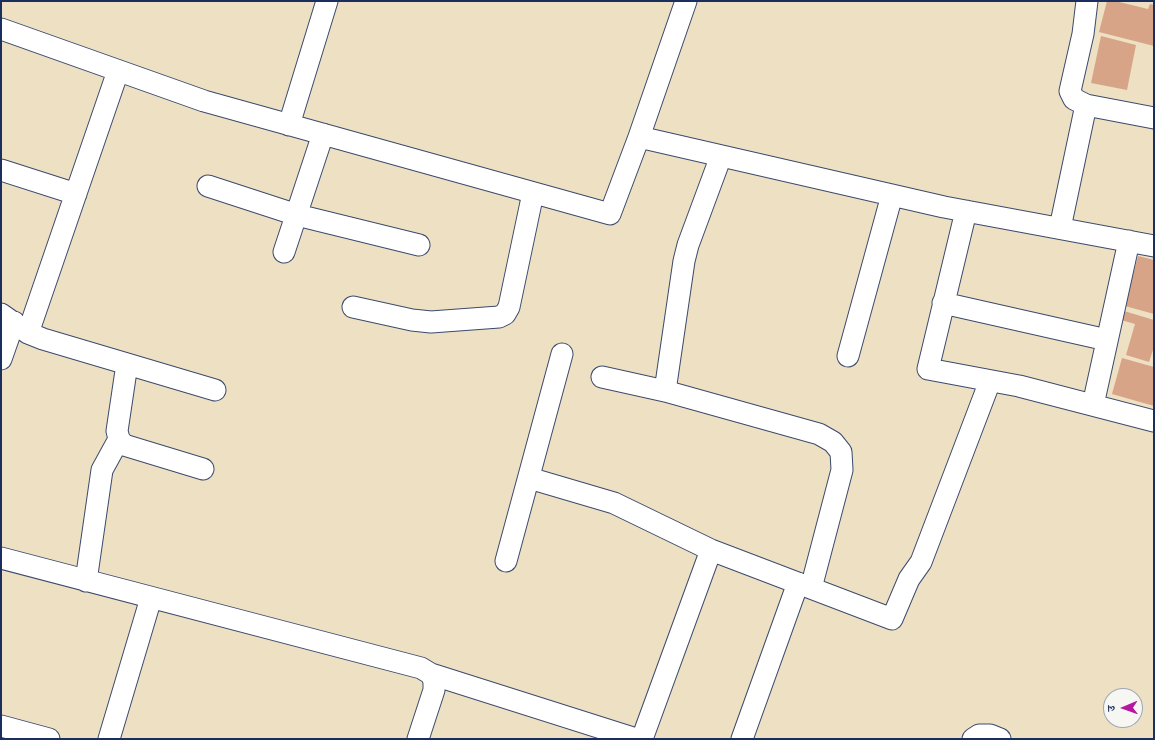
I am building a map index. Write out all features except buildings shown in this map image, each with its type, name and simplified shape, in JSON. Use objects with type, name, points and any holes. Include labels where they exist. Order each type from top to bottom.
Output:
[{"type":"street","points":[[289,125],[327,1]]},
{"type":"street","points":[[1,29],[204,101],[610,214],[639,137],[686,1]]},
{"type":"street","points":[[1088,1],[1083,34],[1070,91],[1074,98],[1086,106],[1154,118]]},
{"type":"street","points":[[1,359],[14,323],[76,194],[118,71]]},
{"type":"street","points":[[1060,228],[1086,106]]},
{"type":"street","points":[[284,252],[323,134]]},
{"type":"street","points":[[639,137],[966,211],[1154,246]]},
{"type":"street","points":[[665,391],[684,261],[688,246],[721,156]]},
{"type":"street","points":[[1,170],[76,194]]},
{"type":"street","points":[[208,186],[297,215],[419,245]]},
{"type":"street","points":[[353,307],[412,320],[431,322],[499,317],[505,314],[509,307],[533,193]]},
{"type":"street","points":[[848,356],[892,195]]},
{"type":"street","points":[[966,211],[928,369],[1019,386],[1154,421]]},
{"type":"street","points":[[1093,405],[1129,241]]},
{"type":"street","points":[[943,303],[1107,340]]},
{"type":"street","points":[[14,323],[43,340],[215,390]]},
{"type":"street","points":[[506,561],[562,354]]},
{"type":"street","points":[[127,364],[117,431],[119,439],[124,445],[204,469]]},
{"type":"street","points":[[602,377],[665,391],[818,434],[832,442],[841,452],[842,470],[805,586],[742,739]]},
{"type":"street","points":[[529,478],[614,503],[711,550],[892,619],[909,579],[920,562],[990,381]]},
{"type":"street","points":[[86,580],[102,470],[119,439]]},
{"type":"street","points":[[642,739],[711,550]]},
{"type":"street","points":[[1,558],[421,668],[431,674],[636,739]]},
{"type":"street","points":[[109,739],[151,598]]},
{"type":"street","points":[[418,739],[434,690],[434,681],[431,674]]},
{"type":"street","points":[[1,726],[49,739]]},
{"type":"street","points":[[973,739],[984,735],[990,735],[1000,739]]}]
